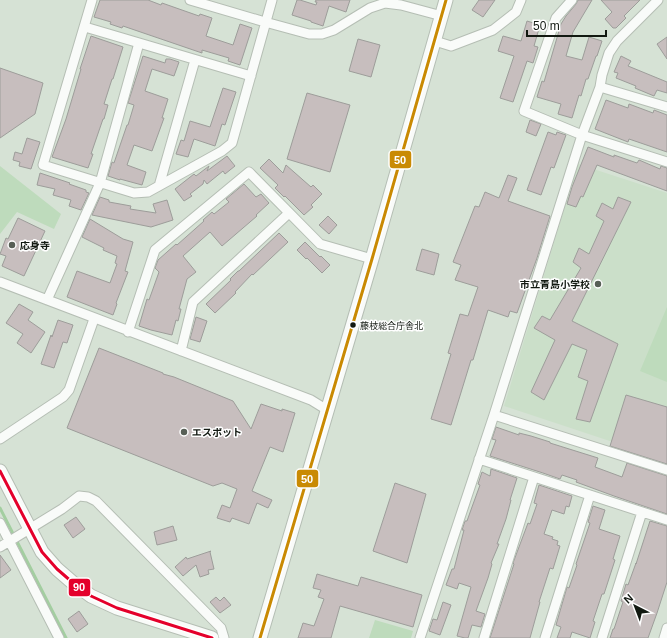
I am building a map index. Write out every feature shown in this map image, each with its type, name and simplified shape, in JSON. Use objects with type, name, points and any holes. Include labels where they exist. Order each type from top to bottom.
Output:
[{"type":"main road","points":[[260,638],[372,259],[446,0]]},
{"type":"main road","points":[[0,471],[42,552],[57,569],[91,596],[118,608],[212,638]]},
{"type":"street","points":[[92,0],[43,165],[134,193],[148,192],[222,151],[232,143],[272,0]]},
{"type":"street","points":[[190,0],[309,34],[322,34],[334,30],[370,8],[385,3],[401,5],[442,16]]},
{"type":"street","points":[[435,41],[451,46],[493,30],[516,12],[521,0]]},
{"type":"street","points":[[572,0],[556,18],[524,111],[582,135],[667,162]]},
{"type":"street","points":[[423,637],[582,135],[600,87],[609,53],[617,41],[653,2]]},
{"type":"street","points":[[85,27],[251,76]]},
{"type":"street","points":[[47,300],[100,183],[139,43]]},
{"type":"street","points":[[159,186],[195,60]]},
{"type":"street","points":[[600,87],[667,107]]},
{"type":"street","points":[[128,332],[155,250],[249,172],[320,244],[372,259]]},
{"type":"street","points":[[181,351],[193,302],[289,213]]},
{"type":"street","points":[[0,282],[128,332],[311,400],[328,409]]},
{"type":"street","points":[[0,439],[66,394],[69,390],[94,318]]},
{"type":"street","points":[[494,415],[667,470]]},
{"type":"street","points":[[479,459],[667,520]]},
{"type":"street","points":[[484,638],[534,477]]},
{"type":"street","points":[[545,638],[590,495]]},
{"type":"street","points":[[0,546],[62,509],[79,496],[88,497],[96,501],[221,628],[224,638]]},
{"type":"street","points":[[602,638],[642,512]]},
{"type":"street","points":[[0,523],[59,638]]},
{"type":"street","points":[[664,638],[667,628]]},
{"type":"shaded area","points":[[578,164],[667,193],[667,460],[504,406]]},
{"type":"shaded area","points":[[0,166],[61,214],[54,229],[17,212],[0,234]]},
{"type":"shaded area","points":[[667,307],[667,382],[640,371]]},
{"type":"shaded area","points":[[375,620],[413,631],[411,638],[369,638]]},
{"type":"building","points":[[100,0],[148,0],[161,5],[162,3],[199,16],[200,14],[212,18],[206,36],[233,45],[240,24],[252,28],[240,65],[228,61],[229,58],[202,50],[202,53],[123,26],[122,28],[110,24],[111,22],[94,17]]},
{"type":"building","points":[[297,0],[316,5],[316,0],[350,0],[346,12],[329,6],[323,26],[292,15]]},
{"type":"building","points":[[479,0],[495,0],[483,17],[472,10]]},
{"type":"building","points":[[578,0],[592,0],[573,32],[566,56],[582,60],[589,37],[602,41],[588,79],[586,79],[581,96],[579,95],[572,118],[558,114],[561,104],[537,97],[542,81],[544,82],[561,24]]},
{"type":"building","points":[[601,0],[640,0],[624,16],[626,18],[616,28],[613,28],[605,19],[612,12]]},
{"type":"building","points":[[527,21],[540,25],[534,46],[538,47],[533,63],[527,61],[513,102],[500,98],[514,56],[498,51],[503,36],[521,41]]},
{"type":"building","points":[[91,36],[123,47],[104,104],[108,105],[91,154],[93,154],[88,168],[52,157],[66,119]]},
{"type":"building","points":[[667,37],[667,59],[657,44]]},
{"type":"building","points":[[358,39],[380,45],[371,77],[349,71]]},
{"type":"building","points":[[143,56],[165,63],[166,59],[179,62],[174,76],[152,69],[145,91],[168,99],[162,118],[164,118],[152,151],[134,145],[127,165],[146,172],[142,185],[108,176],[112,162],[114,163],[128,125],[134,105],[128,103]]},
{"type":"building","points":[[621,56],[631,61],[628,66],[667,82],[667,93],[657,90],[654,96],[635,88],[636,86],[616,78],[618,73],[614,72]]},
{"type":"building","points":[[0,68],[43,83],[35,114],[0,138]]},
{"type":"building","points":[[223,88],[236,92],[225,125],[222,124],[215,146],[194,139],[188,157],[176,154],[181,140],[184,141],[190,121],[210,127]]},
{"type":"building","points":[[307,93],[350,105],[330,172],[287,159]]},
{"type":"building","points":[[606,100],[628,108],[629,104],[653,113],[654,110],[667,115],[667,152],[629,139],[628,142],[595,129]]},
{"type":"building","points":[[530,120],[541,124],[536,136],[526,132]]},
{"type":"building","points":[[548,132],[556,135],[557,132],[566,135],[554,168],[551,167],[541,195],[527,190]]},
{"type":"building","points":[[27,138],[40,142],[31,169],[19,166],[20,162],[13,160],[15,152],[22,154]]},
{"type":"building","points":[[588,147],[614,157],[614,155],[637,163],[639,160],[660,169],[661,166],[667,168],[667,191],[597,165],[583,197],[581,196],[576,207],[567,204]]},
{"type":"building","points":[[227,156],[235,166],[225,174],[223,171],[207,184],[204,180],[203,184],[190,194],[192,196],[184,201],[175,189],[194,174],[196,176],[209,166],[207,171]]},
{"type":"building","points":[[269,159],[283,173],[286,165],[311,187],[313,185],[322,194],[311,205],[313,207],[304,215],[275,188],[278,185],[260,168]]},
{"type":"building","points":[[40,173],[86,190],[86,192],[89,193],[81,210],[69,206],[71,200],[53,195],[55,189],[37,185]]},
{"type":"building","points":[[508,175],[517,178],[508,201],[550,216],[537,258],[517,313],[510,311],[508,317],[488,310],[451,425],[431,419],[451,354],[448,353],[460,314],[468,316],[478,287],[455,280],[461,265],[453,262],[475,206],[479,207],[485,192],[499,198]]},
{"type":"building","points":[[244,184],[256,197],[261,194],[269,203],[256,215],[257,216],[222,246],[210,232],[183,256],[196,272],[187,279],[179,309],[181,309],[178,321],[176,320],[172,335],[139,326],[147,299],[149,300],[159,272],[155,268],[158,260],[204,221],[203,220],[212,212],[214,214],[229,202],[226,199]]},
{"type":"building","points":[[100,197],[109,200],[109,202],[131,206],[130,209],[156,213],[153,204],[167,200],[173,220],[151,227],[92,215]]},
{"type":"building","points":[[618,197],[631,202],[572,321],[618,344],[590,422],[576,419],[588,381],[578,377],[587,350],[572,344],[544,400],[531,392],[555,340],[534,328],[542,316],[550,320],[581,268],[573,262],[579,248],[589,254],[604,221],[596,216],[602,203],[613,209]]},
{"type":"building","points":[[328,216],[337,225],[329,234],[319,225]]},
{"type":"building","name":"応身寺","points":[[18,218],[45,231],[24,276],[2,266],[6,256],[0,254],[6,238],[8,239]]},
{"type":"building","points":[[90,219],[123,239],[133,242],[125,271],[128,272],[113,315],[67,297],[77,271],[110,283],[117,264],[115,263],[117,256],[103,250],[104,248],[82,237]]},
{"type":"building","points":[[279,233],[288,242],[253,275],[252,274],[235,292],[236,293],[215,313],[206,304],[231,280],[230,279],[238,271]]},
{"type":"building","points":[[305,242],[330,265],[322,273],[297,250]]},
{"type":"building","points":[[422,249],[439,254],[434,275],[416,270]]},
{"type":"building","points":[[19,304],[33,312],[28,320],[45,332],[31,353],[17,343],[23,334],[6,323]]},
{"type":"building","points":[[196,317],[207,321],[200,342],[190,339]]},
{"type":"building","points":[[58,320],[73,325],[67,343],[63,342],[54,368],[41,364]]},
{"type":"building","points":[[99,348],[233,401],[251,429],[261,404],[282,411],[282,409],[295,413],[283,452],[270,447],[252,491],[272,500],[268,508],[257,503],[249,524],[232,518],[230,522],[217,518],[222,505],[230,508],[237,489],[222,483],[213,486],[67,428]]},
{"type":"building","points":[[626,395],[667,407],[667,464],[610,446]]},
{"type":"building","points":[[496,427],[519,435],[519,433],[531,436],[598,458],[595,467],[622,477],[627,463],[667,476],[667,514],[576,482],[577,480],[562,475],[560,479],[490,456],[496,440],[492,439]]},
{"type":"building","points":[[491,469],[517,478],[506,519],[497,544],[499,544],[491,563],[488,578],[476,611],[485,614],[481,627],[472,625],[468,638],[465,638],[457,636],[471,587],[459,583],[457,589],[446,585],[452,569],[454,569],[464,530],[462,530],[465,521],[467,521],[480,485],[478,484],[482,472],[490,476]]},
{"type":"building","points":[[395,483],[426,494],[407,563],[373,551]]},
{"type":"building","points":[[539,485],[572,496],[569,507],[566,506],[564,514],[552,510],[544,534],[553,537],[552,539],[558,541],[557,545],[560,546],[553,569],[550,568],[539,602],[530,638],[490,638],[514,564],[513,563],[537,504],[534,503]]},
{"type":"building","points":[[593,506],[605,510],[599,529],[620,536],[613,559],[615,560],[593,621],[595,622],[590,638],[572,632],[570,638],[557,638],[561,627],[556,625],[567,587],[569,588],[577,565],[576,564],[590,523],[588,522]]},
{"type":"building","points":[[76,517],[85,529],[73,538],[64,525]]},
{"type":"building","points":[[650,521],[667,526],[667,582],[657,613],[648,638],[610,638],[623,602],[621,601],[626,584],[628,585]]},
{"type":"building","points":[[173,526],[177,540],[157,545],[154,532]]},
{"type":"building","points":[[211,551],[214,569],[208,570],[209,574],[200,577],[196,565],[183,576],[175,567],[186,557],[187,559]]},
{"type":"building","points":[[0,555],[11,570],[0,578]]},
{"type":"building","points":[[317,574],[358,586],[361,577],[422,595],[413,627],[340,606],[331,638],[298,638],[303,623],[314,626],[324,599],[318,597],[321,590],[313,588]]},
{"type":"building","points":[[216,597],[220,601],[224,597],[231,605],[220,613],[210,602]]},
{"type":"building","points":[[443,602],[451,605],[440,635],[429,631],[433,619],[437,620]]},
{"type":"building","points":[[79,611],[88,624],[77,632],[68,619]]},
{"type":"waterway","points":[[0,508],[66,638]]},
{"type":"transit line","name":"50","points":[[260,638],[372,259],[446,0]]},
{"type":"transit line","name":"90","points":[[0,471],[42,552],[57,569],[72,582],[91,596],[117,608],[212,638]]},
{"type":"place","name":"応身寺","points":[[12,245]]},
{"type":"place","name":"市立青島小学校","points":[[598,284]]},
{"type":"place","name":"藤枝総合庁舎北","points":[[353,325]]},
{"type":"place","name":"エスポット","points":[[184,432]]}]
